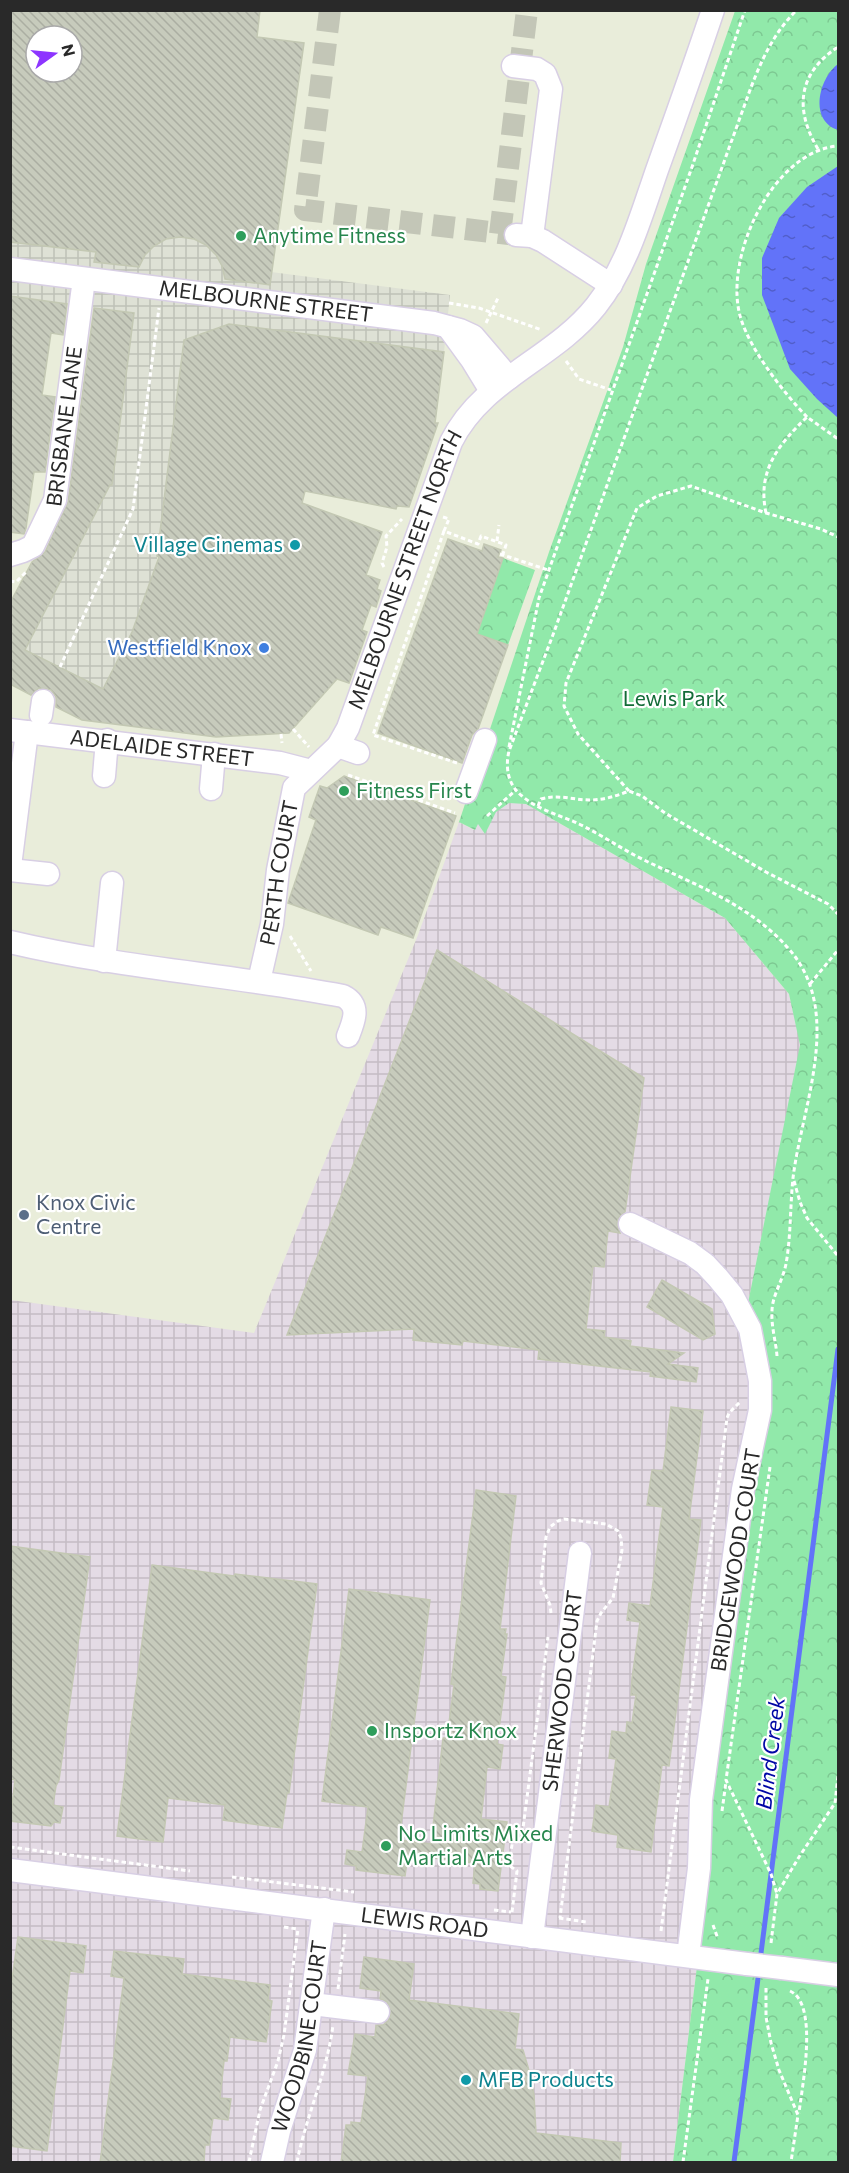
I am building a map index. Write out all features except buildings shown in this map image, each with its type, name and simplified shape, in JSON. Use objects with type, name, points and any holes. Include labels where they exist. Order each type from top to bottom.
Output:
[{"type":"street","name":"MELBOURNE STREET NORTH","points":[[311,771],[338,747],[348,728],[456,433],[471,411],[500,384],[572,332],[597,305],[611,285],[634,237],[713,10]]},
{"type":"street","points":[[513,66],[537,69],[545,74],[551,89],[535,204],[524,236],[564,253],[611,285]]},
{"type":"street","name":"MELBOURNE STREET","points":[[10,269],[447,326],[473,336],[500,384]]},
{"type":"street","name":"BRISBANE LANE","points":[[10,555],[29,549],[36,542],[55,500],[84,279]]},
{"type":"street","points":[[31,719],[10,868],[48,874]]},
{"type":"street","name":"ADELAIDE STREET","points":[[31,719],[107,740],[280,762],[311,771]]},
{"type":"street","points":[[104,776],[107,740]]},
{"type":"street","points":[[466,792],[485,740]]},
{"type":"street","points":[[211,789],[214,754]]},
{"type":"street","name":"PERTH COURT","points":[[259,981],[272,924],[278,870],[294,788],[311,771]]},
{"type":"street","points":[[104,961],[112,883]]},
{"type":"street","points":[[10,942],[104,961],[259,981],[343,996],[352,1003],[356,1015],[348,1036]]},
{"type":"street","name":"BRIDGEWOOD COURT","points":[[630,1224],[690,1253],[718,1278],[732,1295],[750,1329],[760,1381],[760,1410],[743,1489],[703,1788],[699,1862],[688,1956]]},
{"type":"street","name":"SHERWOOD COURT","points":[[532,1937],[580,1553]]},
{"type":"street","name":"LEWIS ROAD","points":[[10,1870],[747,1964],[785,1979],[838,1975]]},
{"type":"street","name":"WOODBINE COURT","points":[[272,2163],[279,2131],[302,2062],[324,1909]]},
{"type":"street","points":[[312,2004],[378,2013]]},
{"type":"path","points":[[745,10],[539,598],[508,758],[508,777],[522,797],[726,899],[755,918],[783,942],[802,967],[810,984],[818,1029],[817,1056],[793,1178],[786,1264],[772,1308],[777,1363]]},
{"type":"path","points":[[508,758],[755,76],[784,23],[797,10]]},
{"type":"path","points":[[818,149],[806,122],[803,92],[807,79],[815,66],[838,48]]},
{"type":"path","points":[[838,146],[818,149],[807,155],[775,186],[756,215],[743,247],[736,282],[738,306],[748,337],[783,390],[807,417],[838,439]]},
{"type":"path","points":[[60,667],[133,509],[162,288]]},
{"type":"path","points":[[766,513],[763,497],[766,475],[774,455],[785,438],[807,417]]},
{"type":"path","points":[[838,537],[691,486],[657,495],[636,508],[566,683],[564,706],[578,734],[629,791],[642,796],[665,813],[766,872],[828,904],[838,914]]},
{"type":"path","points":[[426,510],[449,519],[373,735],[464,766],[477,763]]},
{"type":"path","points":[[392,572],[384,568],[382,563],[387,547],[386,536],[403,518]]},
{"type":"path","points":[[497,542],[500,525]]},
{"type":"path","points":[[444,531],[478,544],[482,536],[506,544],[501,554],[548,570]]},
{"type":"path","points":[[293,729],[309,747]]},
{"type":"path","points":[[299,750],[309,747],[338,747]]},
{"type":"path","points":[[348,775],[455,813]]},
{"type":"path","points":[[487,816],[516,790]]},
{"type":"path","points":[[538,806],[541,799],[549,797],[590,800],[610,798],[629,791]]},
{"type":"path","points":[[290,935],[313,975],[312,991]]},
{"type":"path","points":[[810,984],[838,950]]},
{"type":"path","points":[[793,1178],[807,1218],[838,1256]]},
{"type":"path","points":[[661,1931],[727,1418],[743,1398]]},
{"type":"path","points":[[770,1464],[726,1780],[771,1874],[777,1894],[771,1943]]},
{"type":"path","points":[[777,1894],[835,1803],[838,1776]]},
{"type":"path","points":[[10,1847],[197,1872]]},
{"type":"path","points":[[229,1876],[356,1892]]},
{"type":"path","points":[[490,1910],[512,1912]]},
{"type":"path","points":[[249,2163],[260,2110],[278,2061],[284,2035],[300,1929],[284,1927]]},
{"type":"path","points":[[683,2163],[708,1979]]},
{"type":"path","points":[[785,1979],[802,2001],[806,2025],[805,2061],[791,2163]]},
{"type":"path","points":[[766,1988],[766,2017],[771,2043],[779,2070],[798,2115]]},
{"type":"shaded area","points":[[180,237],[194,239],[206,245],[216,255],[225,279],[270,285],[271,272],[450,295],[444,352],[229,324],[184,340],[156,567],[132,632],[103,689],[25,650],[112,485],[134,313],[11,296],[11,242],[96,252],[94,262],[139,267],[145,255],[154,246],[166,239]]},
{"type":"shaded area","points":[[510,802],[526,804],[725,918],[789,994],[801,1045],[745,1318],[759,1368],[698,1958],[673,2162],[11,2162],[11,1300],[254,1333],[418,935],[459,822],[474,830],[477,824]]},
{"type":"green space","name":"Lewis Park","points":[[735,11],[838,11],[838,2162],[673,2162],[698,1958],[688,1956],[754,1440],[745,1318],[800,1045],[789,994],[725,918],[526,804],[509,803],[496,812],[485,834],[478,824],[475,830],[459,822],[549,552],[623,347],[646,264]]},
{"type":"green space","points":[[503,558],[535,570],[508,645],[477,634]]},
{"type":"water","points":[[838,64],[838,130],[823,118],[820,99],[825,79]]},
{"type":"water","points":[[838,166],[838,418],[790,369],[762,295],[762,258],[779,218],[807,187]]},
{"type":"waterway","name":"Blind Creek","points":[[760,1961],[838,1349]]},
{"type":"waterway","name":"Blind Creek","points":[[734,2162],[759,1971]]},
{"type":"tunnel","points":[[330,10],[305,210],[516,235]]},
{"type":"tunnel","points":[[500,234],[527,10]]},
{"type":"place","name":"Anytime Fitness","points":[[241,236]]},
{"type":"place","name":"Village Cinemas","points":[[295,545]]},
{"type":"place","name":"Westfield Knox","points":[[264,648]]},
{"type":"place","name":"Fitness First","points":[[344,791]]},
{"type":"place","name":"Knox Civic Centre","points":[[24,1215]]},
{"type":"place","name":"Insportz Knox","points":[[372,1731]]},
{"type":"place","name":"No Limits Mixed Martial Arts","points":[[386,1846]]},
{"type":"place","name":"MFB Products","points":[[466,2080]]}]
